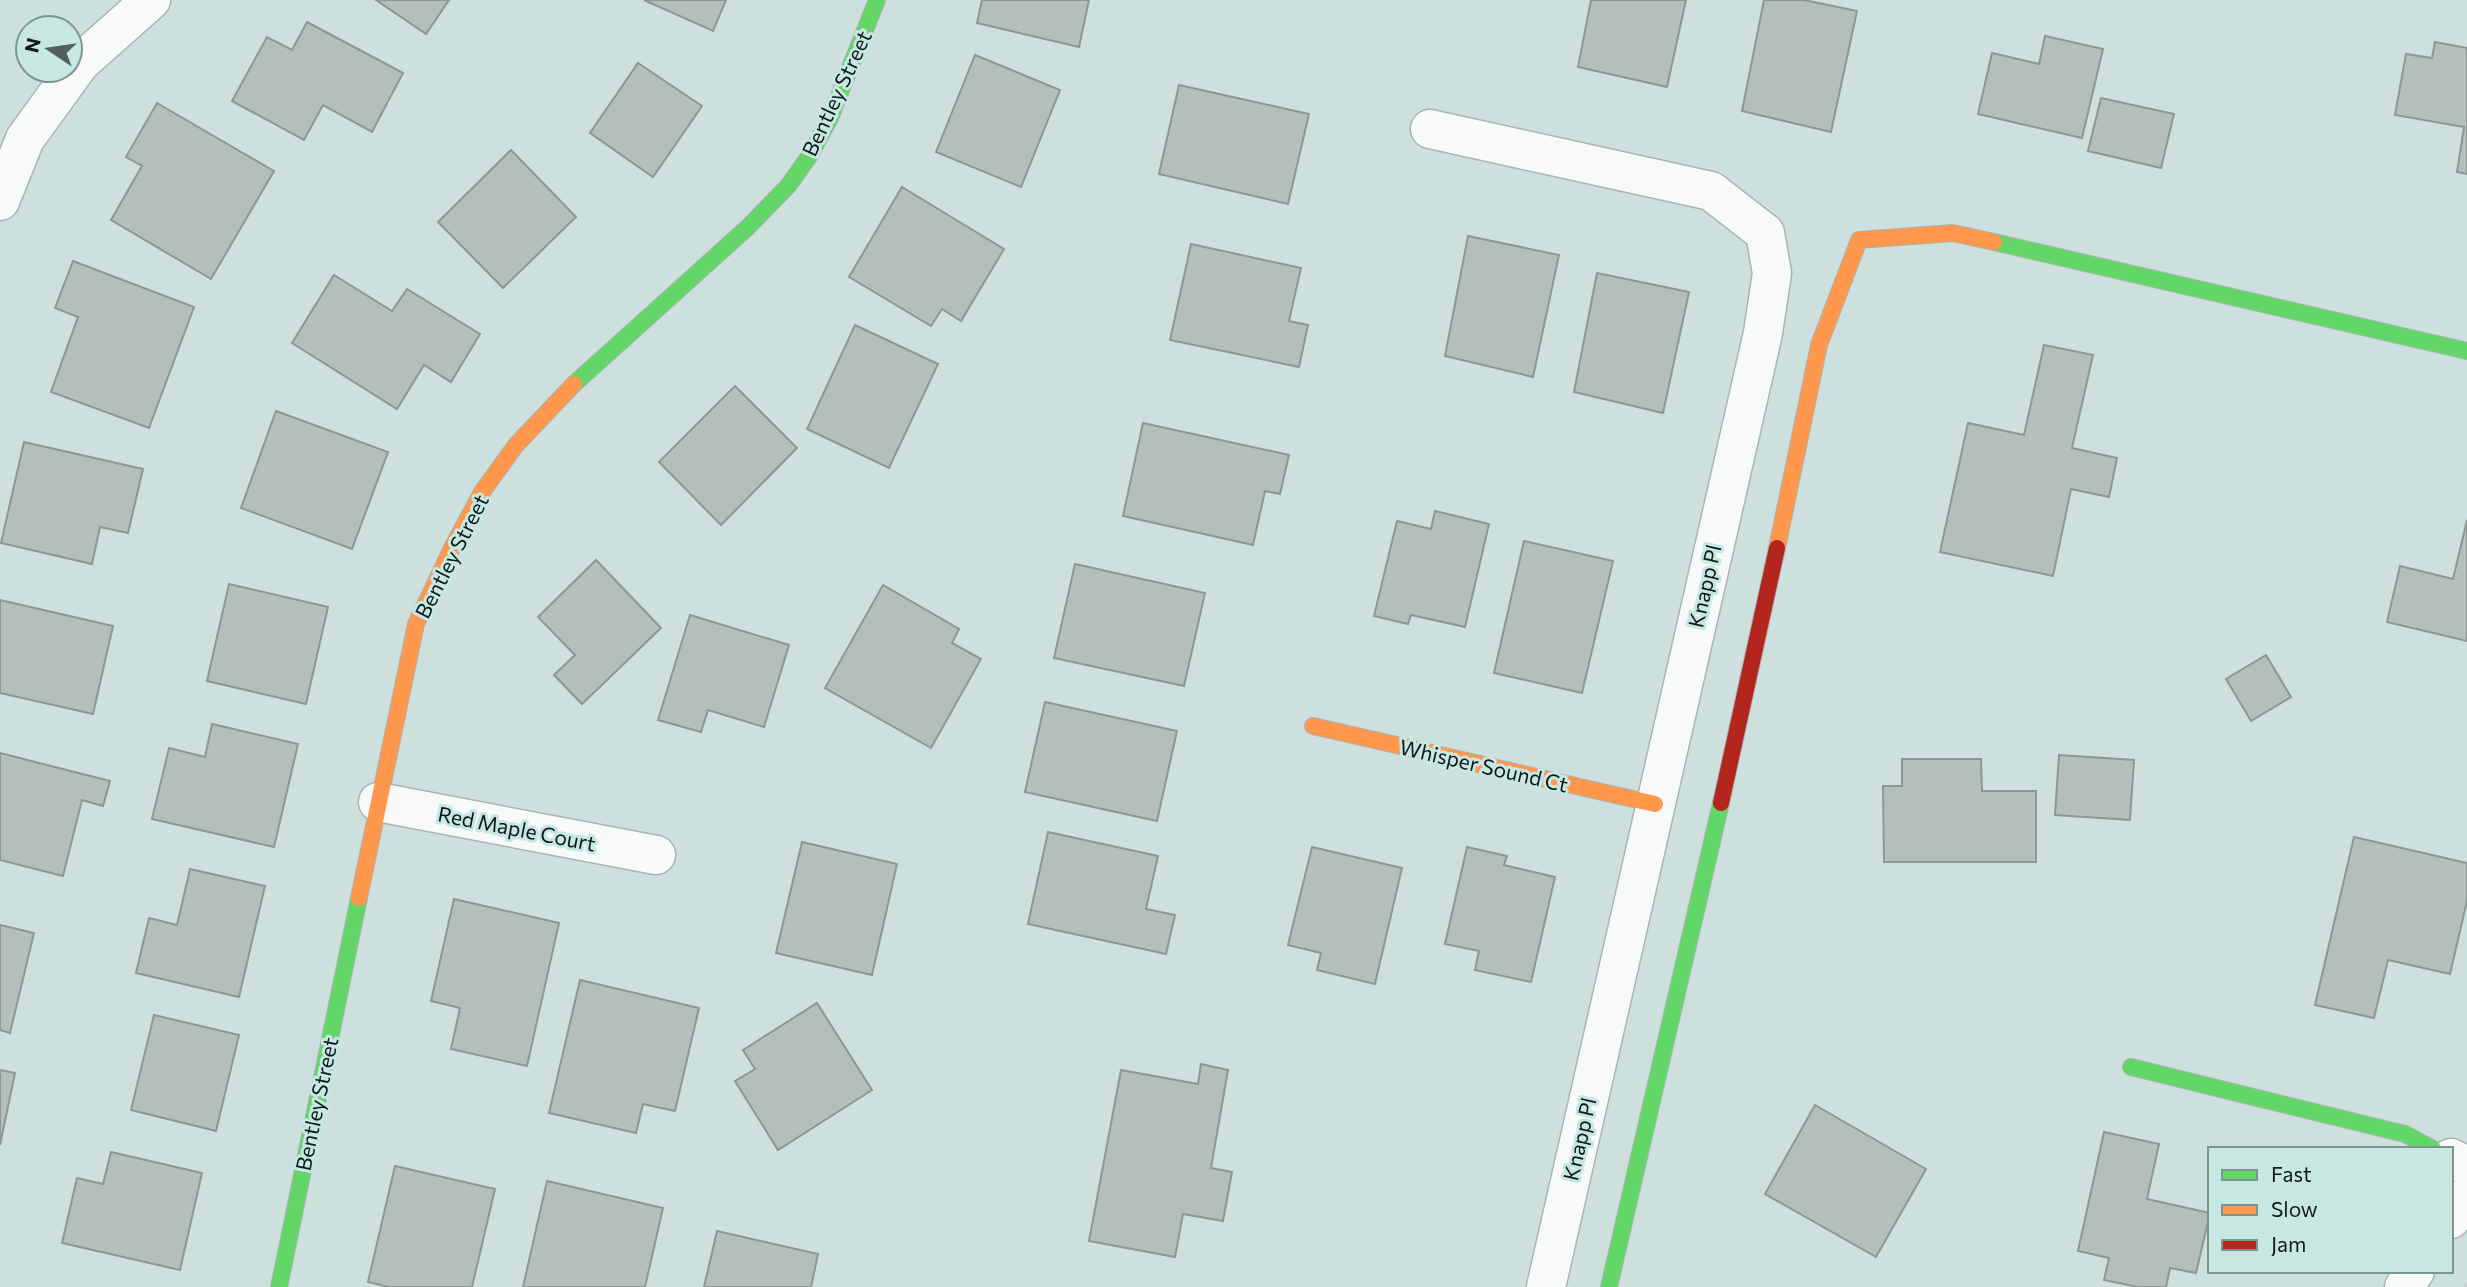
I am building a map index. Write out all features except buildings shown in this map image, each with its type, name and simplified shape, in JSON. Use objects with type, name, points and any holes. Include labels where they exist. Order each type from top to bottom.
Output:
[{"type":"street","points":[[0,201],[26,139],[80,63],[151,0]]},
{"type":"street","name":"Bentley Street","points":[[279,1287],[377,802],[416,624],[450,551],[494,474],[548,412],[618,341],[759,217],[809,156],[858,53],[877,0]]},
{"type":"street","name":"Knapp Pl","points":[[1430,128],[1711,191],[1765,233],[1772,273],[1763,333],[1546,1287]]},
{"type":"street","points":[[1609,1287],[1759,638],[1819,345],[1859,240],[1953,233],[2467,351]]},
{"type":"street","name":"Whisper Sound Ct","points":[[1313,726],[1655,804]]},
{"type":"street","name":"Red Maple Court","points":[[377,802],[656,855]]},
{"type":"street","points":[[2131,1067],[2405,1134],[2429,1147]]},
{"type":"street","points":[[2453,1216],[2467,1196]]},
{"type":"traffic: fast","points":[[574,384],[747,228],[788,186],[810,155],[830,118],[877,0]]},
{"type":"traffic: fast","points":[[1994,242],[2467,351]]},
{"type":"traffic: fast","points":[[1609,1287],[1721,803]]},
{"type":"traffic: fast","points":[[279,1287],[359,898]]},
{"type":"traffic: fast","points":[[2131,1067],[2405,1134],[2429,1147]]},
{"type":"traffic: slow","points":[[1777,548],[1819,345],[1859,240],[1953,233],[1994,242]]},
{"type":"traffic: slow","points":[[359,898],[416,624],[482,492],[516,445],[574,384]]},
{"type":"traffic: slow","points":[[1313,726],[1655,804]]},
{"type":"traffic: jam","points":[[1721,803],[1777,548]]}]
